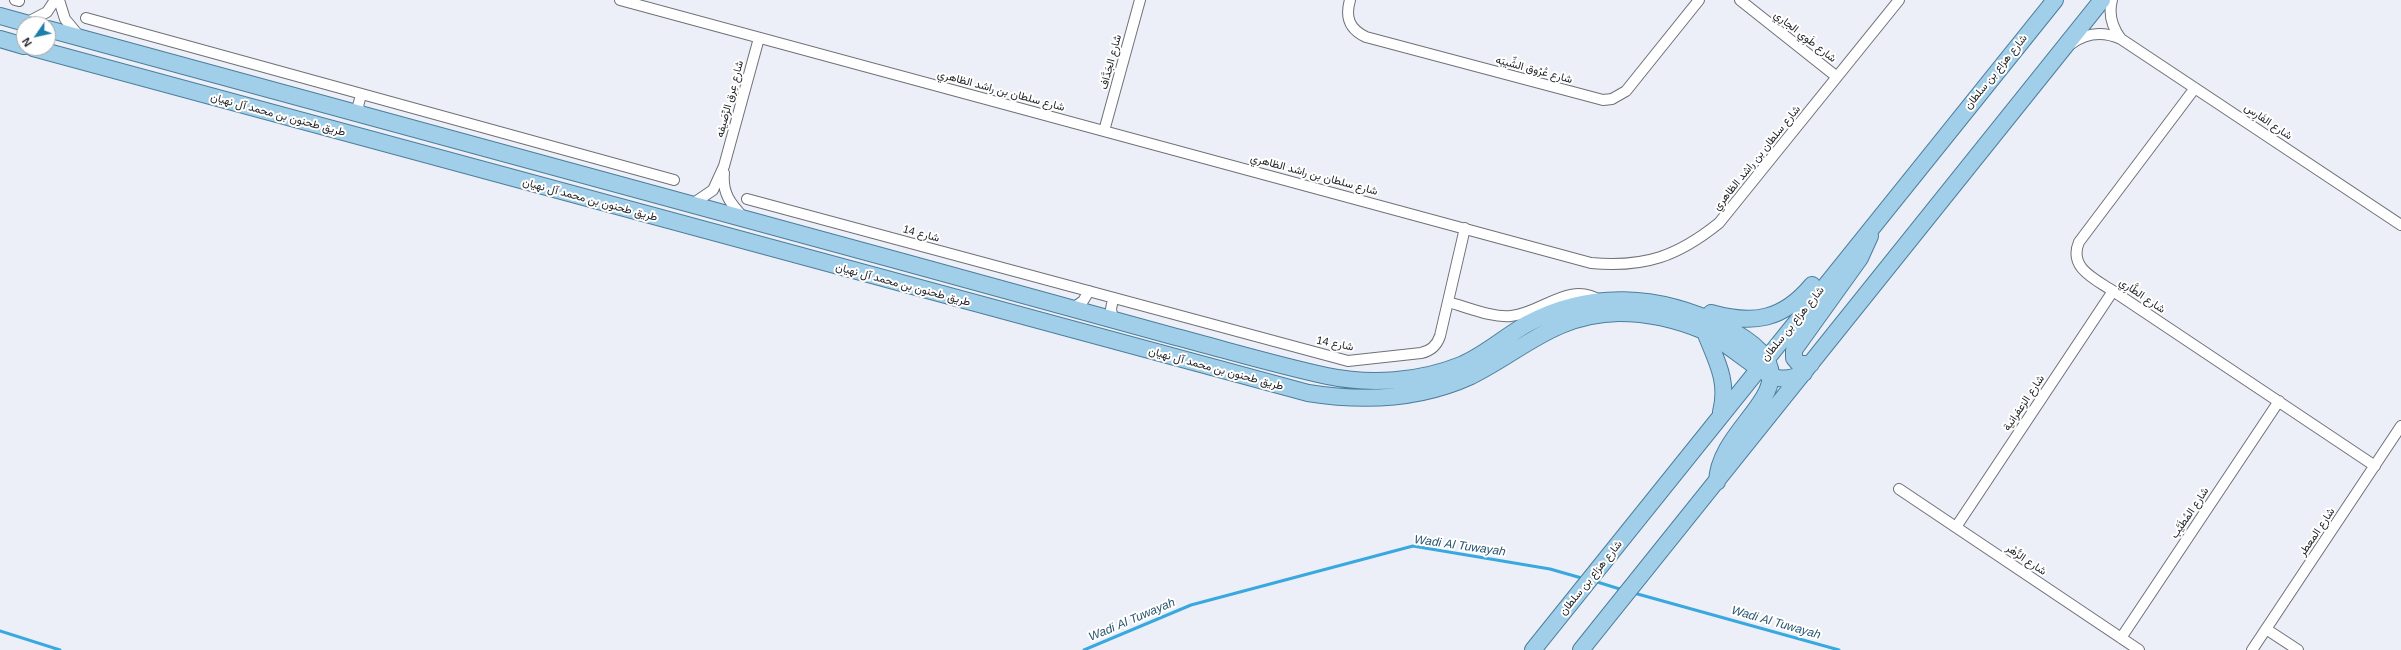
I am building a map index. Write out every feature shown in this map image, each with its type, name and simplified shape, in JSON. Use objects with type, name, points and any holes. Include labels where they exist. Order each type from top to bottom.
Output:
[{"type":"main road","name":"شارع هزاع بن سلطان","points":[[1533,650],[1720,416],[1765,367],[1872,225],[2055,0]]},
{"type":"main road","points":[[1581,650],[1699,506],[2102,0]]},
{"type":"main road","points":[[0,16],[16,21]]},
{"type":"main road","name":"طريق طحنون بن محمد آل نهيان","points":[[56,31],[363,117],[445,137],[1113,320],[1330,377],[1371,381],[1412,378],[1441,372],[1467,362],[1527,325],[1554,312],[1601,301],[1629,299],[1657,302],[1690,311],[1725,326],[1740,335],[1765,367]]},
{"type":"main road","points":[[0,39],[16,44]]},
{"type":"main road","name":"طريق طحنون بن محمد آل نهيان","points":[[56,54],[1110,341],[1308,393],[1343,397],[1378,398],[1414,395],[1459,381],[1545,332],[1591,315],[1619,313],[1648,315],[1676,321],[1706,332],[1765,367]]},
{"type":"main road","points":[[318,126],[349,127],[432,147],[439,145],[445,137]]},
{"type":"main road","points":[[1657,302],[1686,305],[1744,320],[1771,315],[1788,308],[1801,297],[1849,240],[1860,230],[1872,225]]},
{"type":"main road","points":[[1808,369],[1799,364],[1794,358],[1794,350],[1860,258],[1868,242],[1872,225]]},
{"type":"main road","points":[[1706,332],[1725,389],[1720,416]]},
{"type":"main road","points":[[1110,341],[1147,344],[1214,361],[1223,360],[1228,351]]},
{"type":"main road","points":[[1765,367],[1785,379],[1808,369]]},
{"type":"main road","points":[[1717,482],[1717,472],[1724,454],[1765,397],[1765,367]]},
{"type":"street","points":[[40,16],[47,12],[56,0]]},
{"type":"street","points":[[59,0],[65,19],[81,38]]},
{"type":"street","name":"شارع سلطان بن راشد الظاهري","points":[[620,0],[1591,263],[1630,264],[1666,256],[1686,248],[1719,223],[1899,0]]},
{"type":"street","name":"شارع الجَدَّاف","points":[[1104,130],[1140,0]]},
{"type":"street","name":"شارع عُرُوق الشِّيبَه","points":[[1350,0],[1348,18],[1351,26],[1357,33],[1366,37],[1603,100],[1616,97],[1626,91],[1699,0]]},
{"type":"street","name":"شارع طَوِي الجارِي","points":[[1740,0],[1837,77]]},
{"type":"street","name":"شارع الفَارِس","points":[[2112,0],[2110,17],[2116,32],[2122,39],[2401,225]]},
{"type":"street","points":[[86,18],[674,180]]},
{"type":"street","name":"شارع الفَارِس","points":[[2052,61],[2085,36],[2103,33],[2122,39]]},
{"type":"street","name":"شارع عِرق الرِّصَيفه","points":[[691,205],[713,190],[724,166],[759,38]]},
{"type":"street","name":"شارع الطَّارِي","points":[[2195,88],[2076,249],[2077,262],[2081,268],[2113,291],[2279,400],[2375,466]]},
{"type":"street","points":[[342,111],[358,94]]},
{"type":"street","points":[[358,94],[358,106],[363,117]]},
{"type":"street","name":"شارع عِرق الرِّصَيفه","points":[[724,166],[723,183],[726,196],[746,220]]},
{"type":"street","name":"شارع 14","points":[[747,199],[1089,291],[1113,299],[1340,359],[1356,361],[1430,350],[1439,340],[1465,228]]},
{"type":"street","points":[[1073,308],[1083,301],[1089,291]]},
{"type":"street","name":"شارع الزعفرانية","points":[[1956,527],[2113,291]]},
{"type":"street","points":[[1448,302],[1506,317],[1518,315],[1556,299],[1575,294],[1587,294],[1601,301]]},
{"type":"street","points":[[1113,299],[1111,310],[1113,320]]},
{"type":"street","name":"شارع المُطَيَّب","points":[[2121,638],[2279,400]]},
{"type":"street","name":"شارع المعطر","points":[[2252,650],[2401,426]]},
{"type":"street","name":"شارع الزَّهْر","points":[[1899,489],[2139,650]]},
{"type":"street","points":[[2266,630],[2298,650]]},
{"type":"waterway","name":"Wadi Al Tuwayah","points":[[1084,650],[1191,605],[1413,546],[1550,569],[1585,579]]},
{"type":"waterway","name":"Wadi Al Tuwayah","points":[[1594,581],[1623,590]]},
{"type":"waterway","name":"Wadi Al Tuwayah","points":[[1634,593],[1839,650]]},
{"type":"waterway","name":"Wadi Al Tuwayah","points":[[0,631],[60,650]]}]
